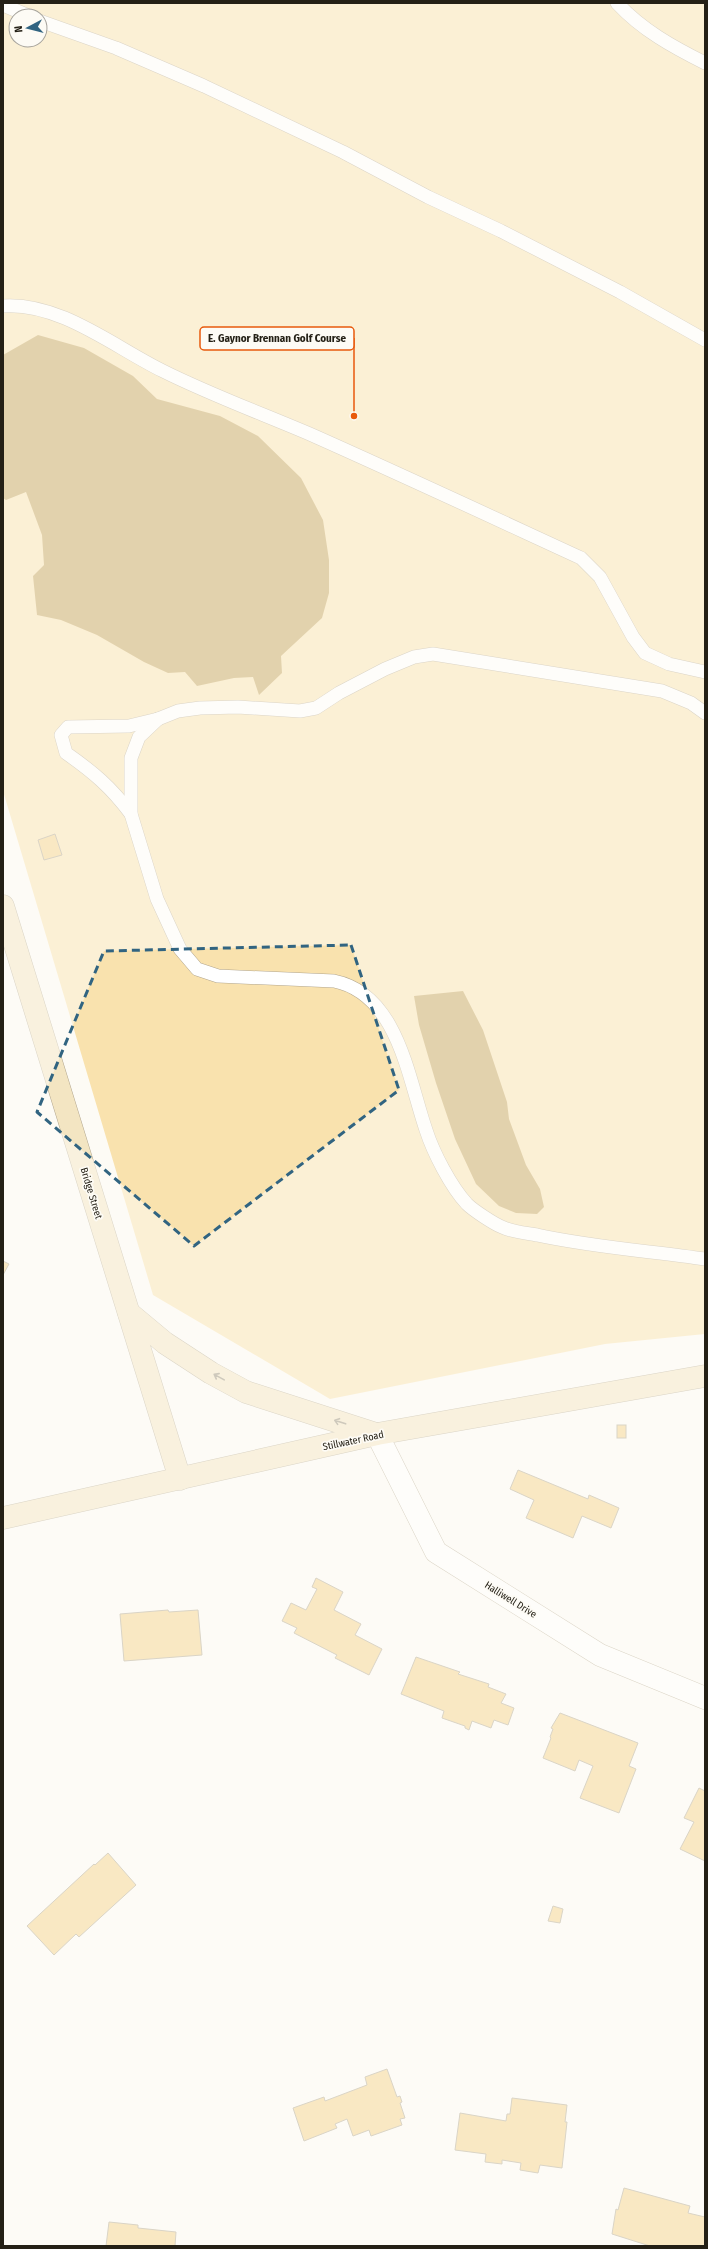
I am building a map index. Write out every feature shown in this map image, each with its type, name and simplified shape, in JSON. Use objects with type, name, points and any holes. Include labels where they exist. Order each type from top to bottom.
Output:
[{"type":"main road","name":"Bridge Street","points":[[3,906],[180,1479]]},
{"type":"main road","points":[[129,1313],[165,1343],[211,1373],[246,1392],[377,1434]]},
{"type":"main road","name":"Stillwater Road","points":[[3,1518],[377,1434],[705,1376]]},
{"type":"street","name":"Halliwell Drive","points":[[377,1434],[436,1552],[600,1655],[705,1698]]},
{"type":"lane","points":[[617,3],[645,29],[676,49],[705,63]]},
{"type":"lane","points":[[48,24],[116,48],[204,86],[343,152],[428,197],[502,231],[620,292],[705,340]]},
{"type":"lane","points":[[3,306],[33,306],[54,314],[108,340],[163,371],[367,460],[582,558],[600,577],[632,637],[645,653],[669,664],[705,672]]},
{"type":"lane","points":[[131,814],[115,792],[94,772],[66,753],[61,735],[68,727],[129,726],[158,719],[178,711],[200,708],[238,707],[300,711],[316,708],[339,693],[384,669],[414,657],[433,654],[662,691],[691,703],[705,713]]},
{"type":"lane","points":[[158,719],[139,737],[131,758],[131,814],[157,899],[180,949],[197,969],[218,976],[334,981],[346,984],[371,1001],[388,1023],[400,1047],[426,1131],[448,1176],[468,1204],[502,1228],[565,1241],[705,1259]]},
{"type":"highlighted area","points":[[351,945],[399,1090],[194,1246],[37,1112],[104,951]]},
{"type":"shaded area","points":[[3,3],[705,3],[705,1334],[605,1344],[330,1399],[153,1295],[3,791]]},
{"type":"shaded area","points":[[38,335],[84,348],[133,376],[157,399],[220,416],[258,436],[301,478],[323,520],[329,560],[329,593],[322,618],[281,656],[282,673],[259,695],[253,677],[234,678],[197,686],[185,672],[168,673],[144,662],[97,635],[61,620],[37,615],[33,576],[44,565],[42,535],[26,492],[6,500],[3,498],[3,355]]},
{"type":"shaded area","points":[[463,991],[483,1030],[507,1102],[509,1119],[526,1165],[540,1189],[544,1207],[537,1214],[516,1213],[499,1206],[476,1184],[455,1139],[436,1083],[419,1025],[414,996]]},
{"type":"building","points":[[55,834],[62,855],[44,860],[38,840]]},
{"type":"building","points":[[3,1261],[9,1264],[3,1275]]},
{"type":"building","points":[[617,1425],[626,1425],[626,1438],[617,1438]]},
{"type":"building","points":[[518,1470],[588,1499],[589,1495],[619,1508],[611,1528],[582,1516],[573,1538],[526,1518],[534,1500],[510,1489]]},
{"type":"building","points":[[316,1578],[343,1592],[334,1610],[361,1624],[355,1635],[382,1649],[369,1675],[335,1658],[337,1655],[294,1633],[297,1628],[282,1621],[291,1603],[306,1610],[317,1589],[312,1587]]},
{"type":"building","points":[[168,1610],[169,1612],[198,1610],[202,1655],[124,1661],[120,1614]]},
{"type":"building","points":[[416,1657],[460,1672],[458,1674],[489,1684],[488,1687],[506,1694],[501,1703],[514,1708],[508,1725],[494,1720],[491,1728],[472,1721],[469,1730],[465,1728],[465,1726],[442,1718],[444,1711],[401,1694]]},
{"type":"building","points":[[560,1713],[638,1743],[629,1766],[636,1769],[619,1813],[580,1798],[593,1766],[579,1760],[575,1771],[543,1758],[551,1738],[553,1729],[551,1728]]},
{"type":"building","points":[[699,1788],[705,1791],[705,1861],[680,1849],[694,1822],[684,1818]]},
{"type":"building","points":[[108,1853],[136,1885],[79,1937],[76,1934],[54,1955],[27,1926],[94,1864],[95,1865]]},
{"type":"building","points":[[553,1906],[563,1909],[560,1923],[548,1921]]},
{"type":"building","points":[[387,2069],[397,2097],[400,2096],[402,2102],[400,2103],[405,2118],[400,2119],[402,2125],[371,2136],[369,2130],[353,2136],[347,2119],[335,2124],[337,2128],[304,2141],[293,2108],[324,2097],[325,2101],[367,2085],[365,2077]]},
{"type":"building","points":[[512,2098],[567,2105],[565,2122],[567,2122],[562,2168],[540,2165],[538,2173],[520,2170],[521,2163],[502,2160],[502,2164],[485,2162],[486,2154],[455,2150],[460,2113],[506,2121],[507,2114],[510,2114]]},
{"type":"building","points":[[624,2188],[690,2206],[688,2213],[705,2217],[705,2246],[650,2246],[612,2234],[616,2209],[618,2210]]},
{"type":"building","points":[[109,2222],[138,2225],[138,2228],[176,2232],[175,2246],[106,2246]]},
{"type":"place","name":"E. Gaynor Brennan Golf Course","points":[[354,416]]}]
